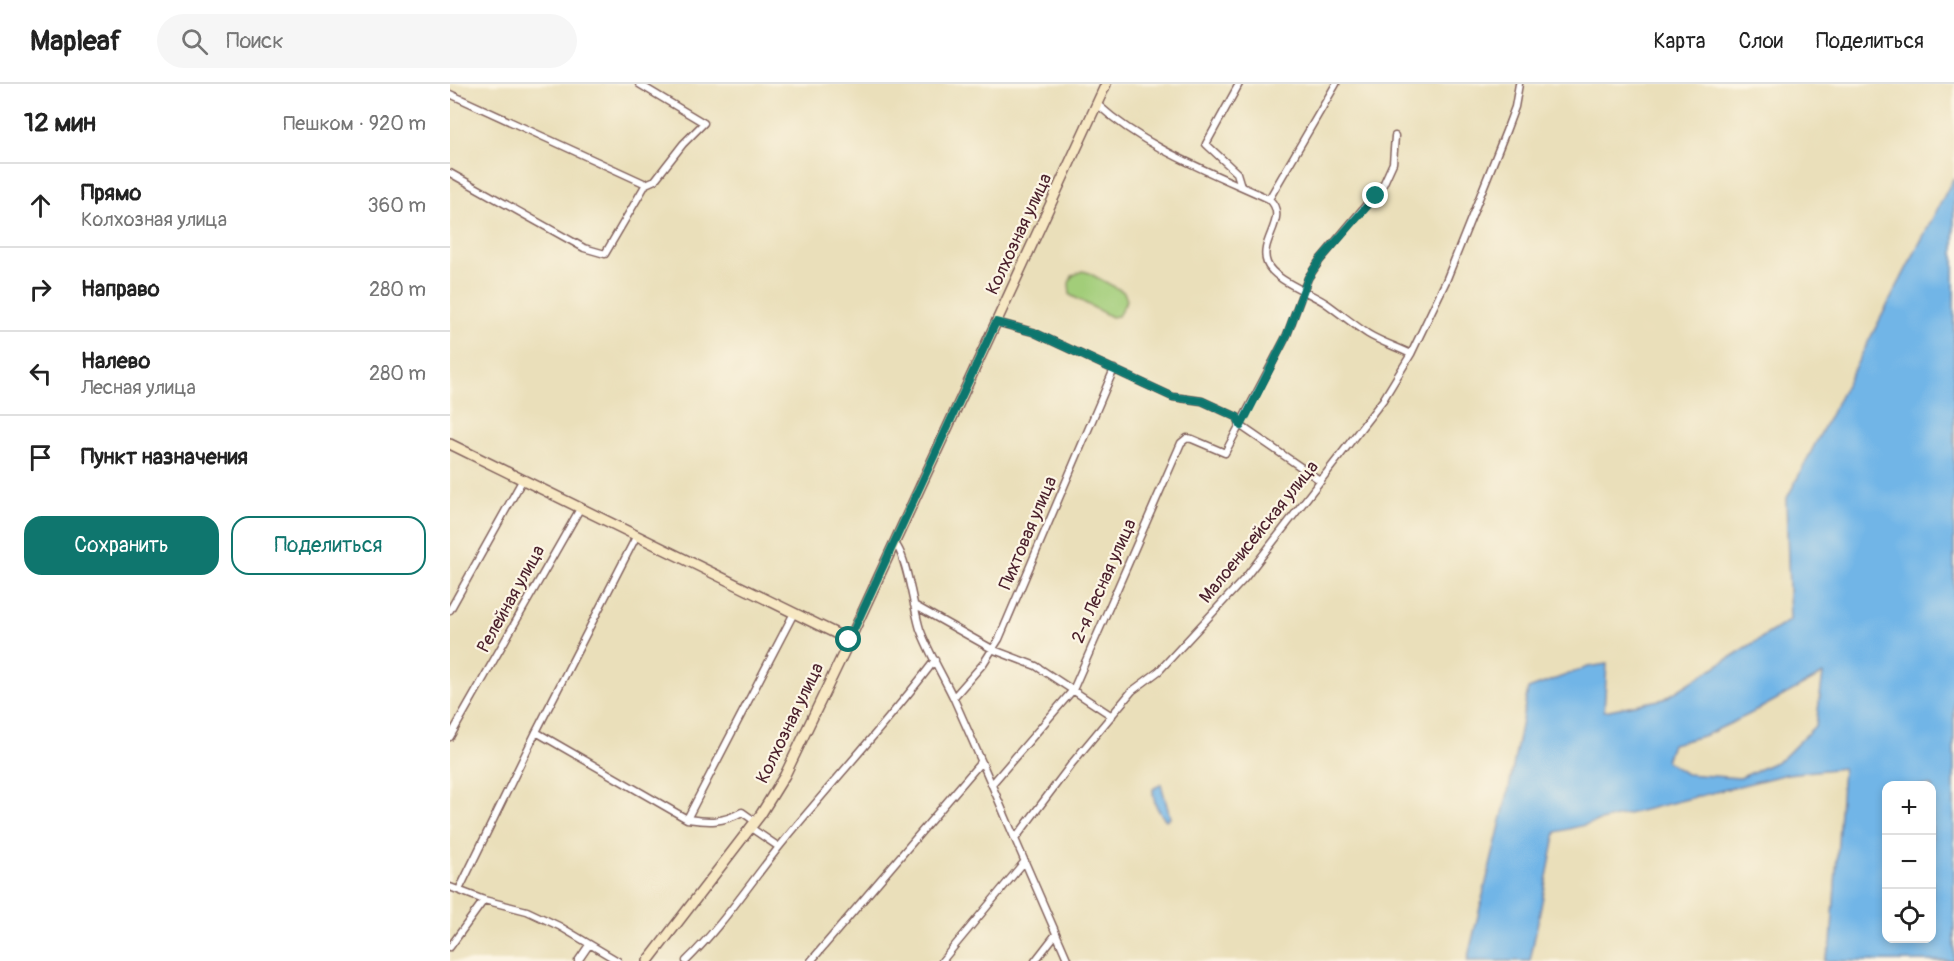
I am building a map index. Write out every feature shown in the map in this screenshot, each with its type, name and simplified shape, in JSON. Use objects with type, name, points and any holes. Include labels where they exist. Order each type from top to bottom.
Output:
[{"type":"main road","name":"Колхозная улица","points":[[648,961],[753,825],[785,775],[1106,84]]},
{"type":"main road","points":[[450,444],[849,640]]},
{"type":"street","points":[[450,173],[584,248],[605,254],[646,184],[655,180],[683,144],[704,123],[639,84]]},
{"type":"street","points":[[1239,84],[1206,144],[1237,173],[1240,186]]},
{"type":"street","points":[[1269,199],[1336,84]]},
{"type":"street","name":"Малоенисейская улица","points":[[1015,838],[1073,762],[1132,691],[1159,671],[1245,578],[1383,400],[1411,354],[1450,271],[1515,107],[1519,84]]},
{"type":"street","points":[[450,94],[646,184]]},
{"type":"street","points":[[1097,104],[1115,121],[1153,144],[1269,199],[1277,209],[1277,215],[1265,246],[1264,253],[1268,267],[1302,291],[1325,302],[1370,335],[1411,354]]},
{"type":"street","points":[[1241,426],[1287,335],[1308,278],[1320,260],[1383,185],[1393,163],[1395,136]]},
{"type":"street","points":[[996,322],[1033,332],[1173,397],[1202,401],[1221,408],[1237,417],[1241,426],[1321,481]]},
{"type":"street","name":"Пихтовая улица","points":[[953,698],[994,650],[1114,369]]},
{"type":"street","name":"2-я Лесная улица","points":[[992,784],[1073,690],[1180,443],[1187,438],[1192,439],[1225,453],[1241,426]]},
{"type":"street","points":[[450,610],[523,479]]},
{"type":"street","name":"Релейная улица","points":[[450,737],[580,507]]},
{"type":"street","points":[[459,890],[536,732],[637,535]]},
{"type":"street","points":[[894,543],[899,546],[903,555],[921,629],[992,784],[1068,961]]},
{"type":"street","points":[[914,605],[994,650],[1036,666],[1112,716]]},
{"type":"street","points":[[687,819],[794,613]]},
{"type":"street","points":[[686,961],[707,941],[779,847],[908,696],[935,660]]},
{"type":"street","points":[[536,732],[687,819],[708,822],[728,820],[742,812],[753,825],[779,847]]},
{"type":"street","points":[[811,961],[981,762]]},
{"type":"street","points":[[942,961],[1025,861]]},
{"type":"street","points":[[450,887],[484,900],[527,911],[559,926],[618,961]]},
{"type":"street","points":[[450,947],[484,900]]},
{"type":"street","points":[[1035,961],[1056,934]]},
{"type":"street","points":[[578,961],[589,945]]},
{"type":"green space","points":[[1082,271],[1124,292],[1127,300],[1118,316],[1111,317],[1070,295],[1069,283],[1072,276]]},
{"type":"water","points":[[1954,177],[1954,961],[1824,961],[1831,944],[1843,768],[1787,774],[1556,832],[1530,961],[1467,961],[1509,788],[1528,689],[1588,667],[1607,664],[1604,711],[1664,699],[1790,620],[1786,500]],"holes":[[[1823,674],[1816,725],[1782,759],[1740,778],[1686,774],[1666,761],[1672,744],[1706,735]]]},
{"type":"water","points":[[1161,784],[1170,817],[1166,820],[1158,810],[1154,798],[1153,789]]},
{"type":"route","points":[[849,640],[996,322],[1033,332],[1173,397],[1202,401],[1221,408],[1237,417],[1241,426],[1287,335],[1308,278],[1320,260],[1376,196]]}]
